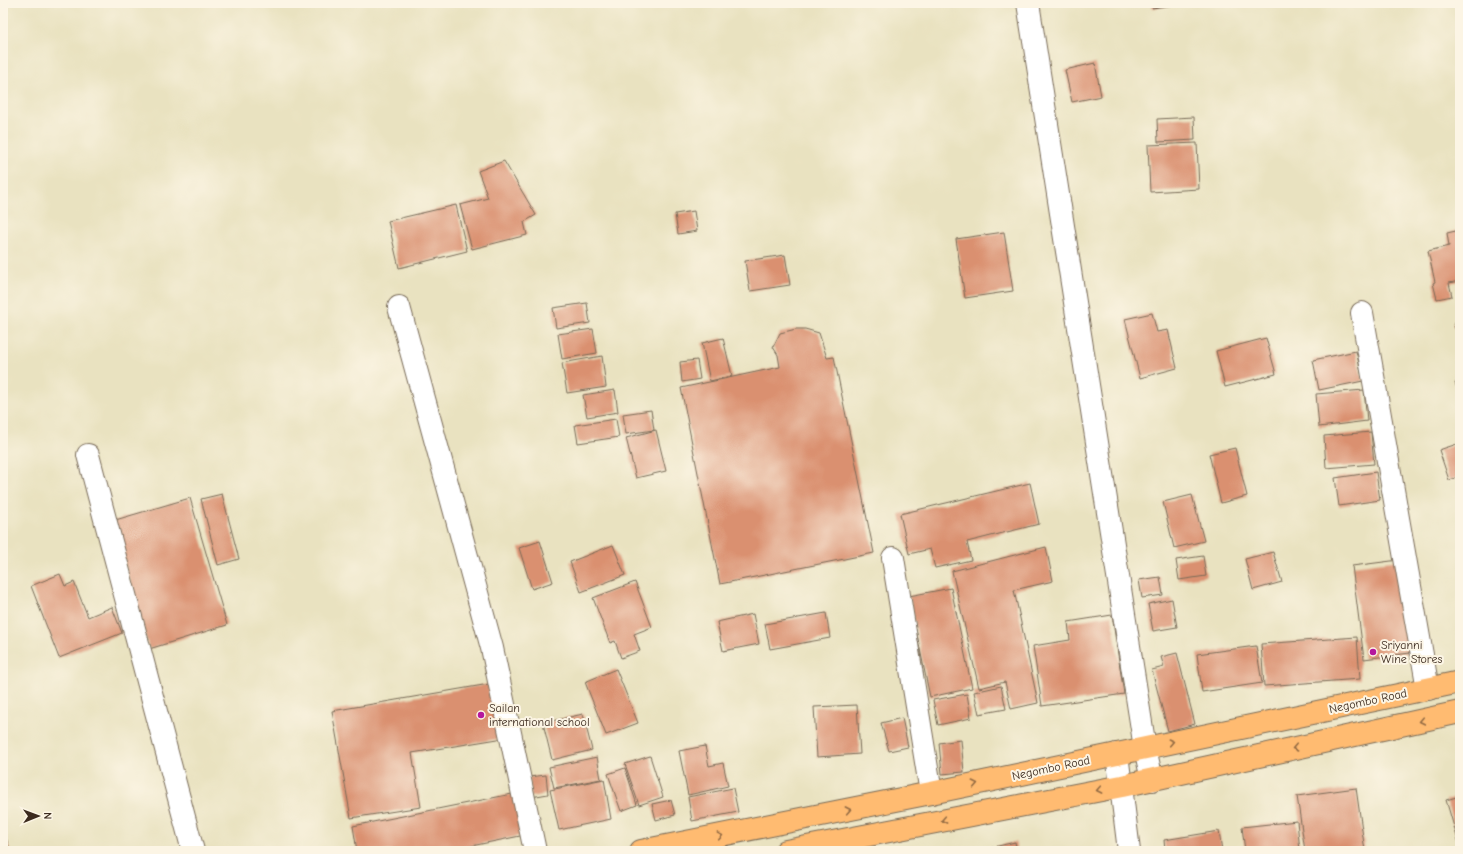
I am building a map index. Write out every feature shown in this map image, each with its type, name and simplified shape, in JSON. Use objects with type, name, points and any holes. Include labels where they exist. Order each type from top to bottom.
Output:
[{"type":"highway","name":"Negombo Road","points":[[641,851],[681,847],[1460,682]]},
{"type":"highway","points":[[786,851],[816,848],[1152,780],[1460,712]]},
{"type":"street","points":[[1028,3],[1145,748],[1152,780]]},
{"type":"street","points":[[399,307],[492,648],[535,851]]},
{"type":"street","points":[[1362,313],[1428,689]]},
{"type":"street","points":[[88,455],[193,851]]},
{"type":"street","points":[[893,558],[932,793]]},
{"type":"street","points":[[1117,754],[1129,851]]},
{"type":"building","points":[[1151,3],[1182,3],[1182,4],[1152,8]]},
{"type":"building","points":[[1095,63],[1101,96],[1072,102],[1065,70]]},
{"type":"building","points":[[1194,117],[1195,140],[1158,142],[1157,119]]},
{"type":"building","points":[[1197,143],[1199,189],[1150,192],[1148,145]]},
{"type":"building","points":[[504,161],[536,215],[524,222],[527,235],[472,249],[460,205],[488,198],[478,171]]},
{"type":"building","points":[[456,205],[467,251],[399,268],[388,221]]},
{"type":"building","points":[[694,211],[697,231],[678,234],[675,214]]},
{"type":"building","points":[[1460,230],[1460,281],[1449,283],[1452,296],[1437,299],[1428,251],[1449,246],[1447,233]]},
{"type":"building","points":[[1004,232],[1013,291],[965,298],[956,239]]},
{"type":"building","points":[[785,255],[790,285],[750,291],[745,261]]},
{"type":"building","points":[[587,303],[590,323],[556,328],[553,308]]},
{"type":"building","points":[[1152,313],[1157,332],[1168,330],[1177,368],[1140,378],[1125,319]]},
{"type":"building","points":[[1460,321],[1460,339],[1453,324]]},
{"type":"building","points":[[593,329],[597,353],[562,359],[558,334]]},
{"type":"building","points":[[796,329],[805,329],[819,333],[827,358],[834,357],[874,553],[720,584],[681,388],[780,367],[778,355],[773,347],[780,333]]},
{"type":"building","points":[[723,338],[732,376],[710,381],[702,343]]},
{"type":"building","points":[[1266,338],[1276,374],[1225,387],[1216,351]]},
{"type":"building","points":[[1356,351],[1363,381],[1319,390],[1313,360]]},
{"type":"building","points":[[602,356],[606,387],[567,393],[562,363]]},
{"type":"building","points":[[697,360],[700,379],[682,382],[680,362]]},
{"type":"building","points":[[1460,381],[1460,396],[1455,383]]},
{"type":"building","points":[[615,390],[618,412],[587,417],[583,395]]},
{"type":"building","points":[[1364,390],[1367,421],[1319,427],[1316,394]]},
{"type":"building","points":[[651,410],[654,430],[626,434],[623,414]]},
{"type":"building","points":[[616,419],[619,437],[578,443],[575,425]]},
{"type":"building","points":[[656,430],[666,471],[636,478],[626,438]]},
{"type":"building","points":[[1371,432],[1374,464],[1326,468],[1324,436]]},
{"type":"building","points":[[1460,443],[1460,477],[1449,480],[1439,450]]},
{"type":"building","points":[[1235,448],[1247,496],[1221,503],[1209,454]]},
{"type":"building","points":[[1376,472],[1380,500],[1339,506],[1335,478]]},
{"type":"building","points":[[1030,483],[1039,524],[967,542],[971,560],[935,568],[930,549],[909,554],[900,514]]},
{"type":"building","points":[[222,494],[239,559],[218,565],[201,499]]},
{"type":"building","points":[[1192,495],[1204,541],[1174,548],[1163,502]]},
{"type":"building","points":[[190,498],[227,625],[149,649],[112,521]]},
{"type":"building","points":[[540,541],[553,582],[532,589],[519,548]]},
{"type":"building","points":[[613,545],[625,575],[581,592],[570,562]]},
{"type":"building","points":[[1046,547],[1053,581],[1014,590],[1038,703],[1011,709],[1005,682],[979,688],[952,571]]},
{"type":"building","points":[[1273,552],[1282,582],[1253,590],[1245,559]]},
{"type":"building","points":[[1203,556],[1206,576],[1179,580],[1176,560]]},
{"type":"building","points":[[1399,560],[1410,653],[1364,659],[1352,566]]},
{"type":"building","points":[[60,574],[65,586],[74,582],[88,617],[112,607],[122,633],[59,658],[31,586]]},
{"type":"building","points":[[1160,577],[1163,595],[1142,598],[1139,580]]},
{"type":"building","points":[[635,582],[652,627],[634,634],[640,651],[621,658],[615,641],[610,643],[593,598]]},
{"type":"building","points":[[951,588],[972,688],[930,697],[909,596]]},
{"type":"building","points":[[1172,599],[1177,627],[1153,631],[1148,604]]},
{"type":"building","points":[[826,613],[830,638],[770,649],[765,624]]},
{"type":"building","points":[[753,614],[759,644],[723,651],[717,622]]},
{"type":"building","points":[[1112,615],[1124,694],[1042,706],[1033,646],[1070,640],[1068,622]]},
{"type":"building","points":[[1357,637],[1360,679],[1264,686],[1261,644]]},
{"type":"building","points":[[1256,646],[1262,683],[1202,692],[1197,654]]},
{"type":"building","points":[[1177,653],[1195,724],[1168,731],[1152,670],[1164,667],[1161,657]]},
{"type":"building","points":[[616,669],[638,723],[606,735],[585,682]]},
{"type":"building","points":[[495,683],[504,738],[412,753],[421,807],[351,818],[332,711]]},
{"type":"building","points":[[1001,686],[1006,709],[979,714],[974,692]]},
{"type":"building","points":[[967,694],[971,718],[938,725],[933,700]]},
{"type":"building","points":[[857,705],[860,754],[817,757],[814,707]]},
{"type":"building","points":[[583,714],[592,750],[552,760],[543,723]]},
{"type":"building","points":[[902,718],[908,747],[889,751],[881,723]]},
{"type":"building","points":[[961,740],[964,772],[942,774],[939,743]]},
{"type":"building","points":[[705,746],[709,766],[723,763],[728,786],[688,795],[679,751]]},
{"type":"building","points":[[650,756],[663,797],[639,805],[625,764]]},
{"type":"building","points":[[597,757],[601,779],[554,788],[549,767]]},
{"type":"building","points":[[625,768],[637,805],[621,811],[608,774]]},
{"type":"building","points":[[546,775],[548,794],[531,797],[529,777]]},
{"type":"building","points":[[604,779],[611,819],[559,830],[550,790]]},
{"type":"building","points":[[733,788],[738,812],[692,821],[688,797]]},
{"type":"building","points":[[1356,788],[1365,851],[1305,851],[1297,796]]},
{"type":"building","points":[[517,793],[525,835],[447,851],[357,851],[353,826]]},
{"type":"building","points":[[1460,796],[1460,847],[1446,800]]},
{"type":"building","points":[[671,800],[675,815],[656,820],[652,804]]},
{"type":"building","points":[[1297,821],[1300,851],[1245,851],[1242,827]]},
{"type":"building","points":[[3,827],[10,851],[3,851]]},
{"type":"building","points":[[1219,831],[1222,851],[1165,851],[1164,840]]},
{"type":"building","points":[[1015,842],[1017,851],[981,851],[981,850]]},
{"type":"place","name":"Sriyanni Wine Stores","points":[[1373,652]]},
{"type":"place","name":"Sailan international school","points":[[481,715]]}]
